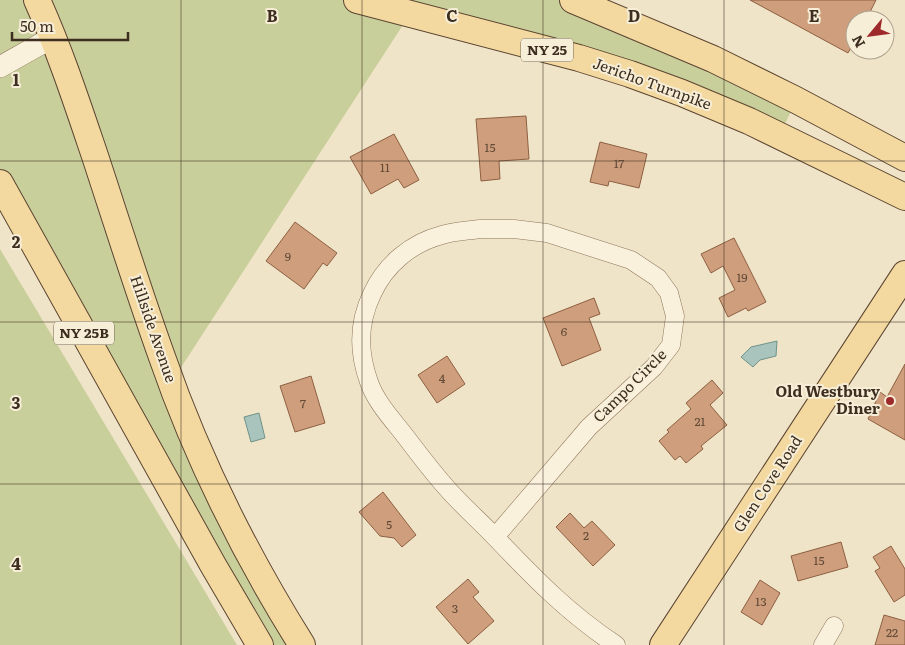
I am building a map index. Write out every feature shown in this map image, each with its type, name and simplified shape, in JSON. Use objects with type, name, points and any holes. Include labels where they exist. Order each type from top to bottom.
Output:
[{"type":"main road","name":"Hillside Avenue","points":[[37,0],[72,86],[162,357],[192,435],[245,549],[302,645]]},
{"type":"main road","name":"Jericho Turnpike","points":[[358,0],[579,58],[630,74],[682,93],[748,121],[905,197]]},
{"type":"main road","points":[[572,0],[713,59],[796,100],[905,158]]},
{"type":"main road","name":"NY 25B","points":[[0,183],[213,565],[260,645]]},
{"type":"main road","name":"Glen Cove Road","points":[[663,645],[905,274]]},
{"type":"street","points":[[0,67],[53,37]]},
{"type":"street","name":"Campo Circle","points":[[495,537],[589,427],[654,367],[671,345],[675,316],[669,293],[658,278],[631,260],[547,233],[514,229],[480,229],[443,234],[424,241],[392,264],[376,284],[365,309],[361,330],[361,353],[369,384],[387,413],[446,488],[543,588],[576,616],[616,645]]},
{"type":"street","points":[[823,645],[834,626]]},
{"type":"green space","points":[[0,0],[573,0],[796,100],[780,135],[410,14],[171,383],[302,645],[260,645],[0,183]]},
{"type":"green space","points":[[0,249],[237,645],[0,645]]},
{"type":"water","points":[[777,341],[776,356],[760,360],[753,367],[741,357],[751,347]]},
{"type":"water","points":[[259,413],[265,438],[251,442],[244,417]]},
{"type":"building","points":[[750,0],[876,0],[871,10],[845,10],[845,51]]},
{"type":"building","points":[[526,116],[529,159],[499,161],[500,179],[481,181],[476,119]]},
{"type":"building","points":[[394,134],[419,180],[404,188],[398,179],[371,194],[350,157]]},
{"type":"building","points":[[600,142],[647,154],[639,188],[609,181],[608,186],[590,182]]},
{"type":"building","points":[[295,222],[337,253],[327,266],[323,263],[304,289],[266,261]]},
{"type":"building","points":[[734,238],[766,302],[748,311],[746,308],[728,317],[719,298],[735,290],[723,266],[711,273],[701,254]]},
{"type":"building","points":[[594,298],[600,314],[589,318],[601,350],[562,366],[543,318]]},
{"type":"building","points":[[447,356],[465,384],[437,403],[418,375]]},
{"type":"building","name":"Old Westbury Diner","points":[[905,364],[905,440],[868,419],[880,392],[887,397]]},
{"type":"building","points":[[311,376],[325,423],[295,432],[280,386]]},
{"type":"building","points":[[712,380],[723,393],[710,405],[727,425],[701,446],[703,449],[686,463],[680,456],[675,460],[659,441],[669,432],[667,430],[691,409],[686,403]]},
{"type":"building","points":[[383,492],[416,535],[402,547],[394,538],[380,536],[359,512]]},
{"type":"building","points":[[570,513],[584,528],[592,521],[615,545],[593,566],[556,527]]},
{"type":"building","points":[[841,542],[848,567],[798,581],[791,556]]},
{"type":"building","points":[[891,546],[905,569],[905,595],[894,602],[875,571],[880,568],[873,557]]},
{"type":"building","points":[[468,579],[479,592],[473,597],[494,621],[468,644],[436,607]]},
{"type":"building","points":[[760,580],[780,593],[762,625],[741,612]]},
{"type":"building","points":[[884,615],[905,621],[905,645],[875,645]]},
{"type":"place","name":"Old Westbury Diner","points":[[890,401]]}]
